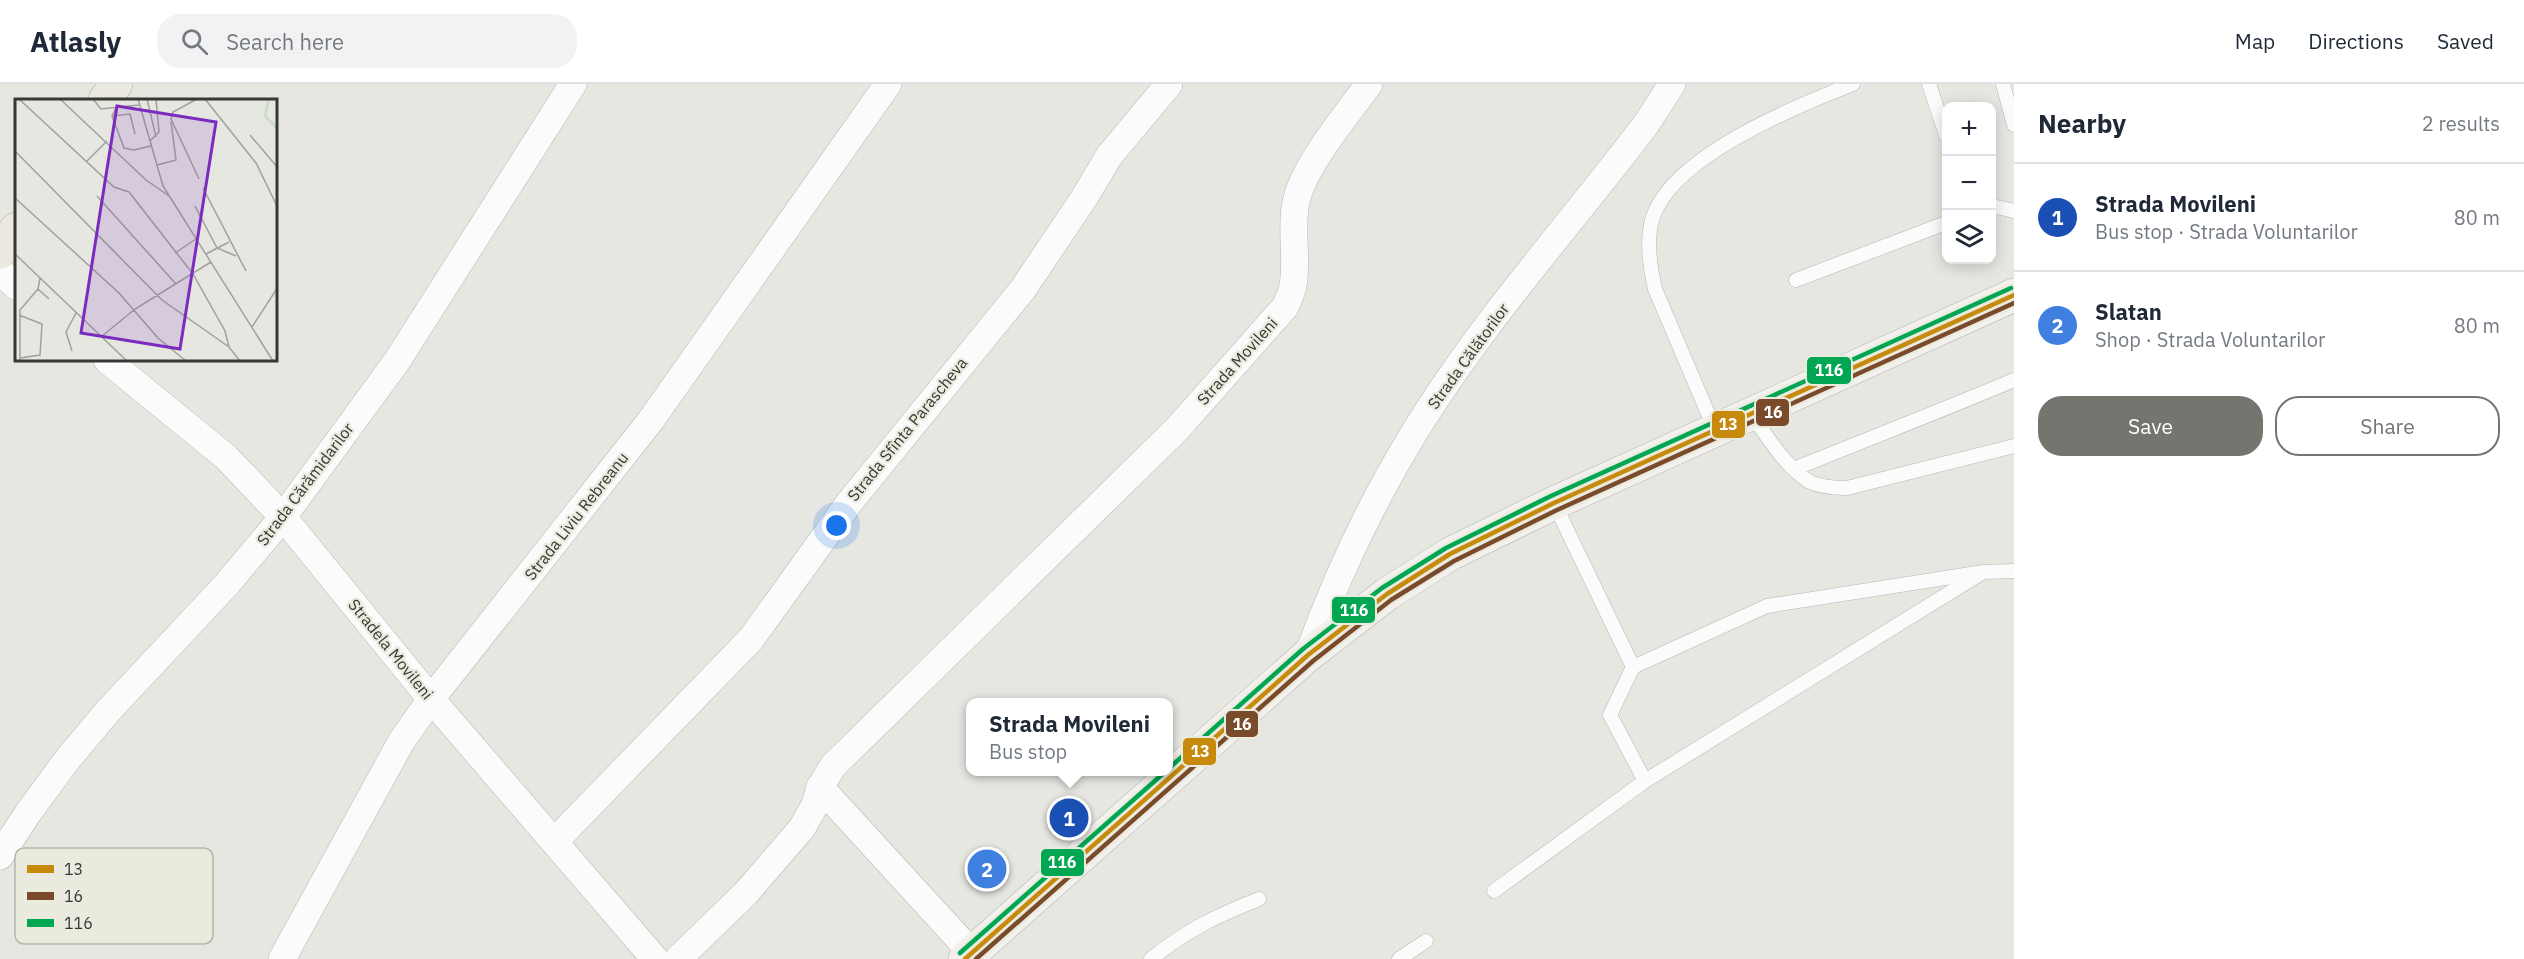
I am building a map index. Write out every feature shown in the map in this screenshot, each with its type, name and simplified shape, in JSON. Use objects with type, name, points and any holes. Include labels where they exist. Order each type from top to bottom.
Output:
[{"type":"main road","points":[[106,99],[116,84]]},
{"type":"main road","points":[[0,252],[15,230]]},
{"type":"main road","points":[[1173,775],[1308,655],[1387,594],[1450,554],[1554,503],[2014,295]]},
{"type":"main road","points":[[968,956],[1171,776]]},
{"type":"street","name":"Strada Cărămidarilor","points":[[0,856],[67,760],[108,711],[227,584],[284,517],[397,361],[573,84]]},
{"type":"street","name":"Strada Liviu Rebreanu","points":[[282,959],[401,742],[431,699],[651,420],[888,84]]},
{"type":"street","name":"Strada Sfînta Parascheva","points":[[555,841],[751,639],[849,503],[1023,289],[1084,198],[1109,156],[1169,84]]},
{"type":"street","name":"Strada Movileni","points":[[678,959],[746,893],[802,828],[815,805],[820,787],[833,766],[1177,429],[1285,307],[1293,286],[1295,261],[1293,221],[1301,184],[1309,169],[1369,84]]},
{"type":"street","name":"Strada Călătorilor","points":[[1308,655],[1330,593],[1356,539],[1413,434],[1469,351],[1628,148],[1672,84]]},
{"type":"street","points":[[0,272],[15,285]]},
{"type":"street","name":"Stradela Movileni","points":[[109,362],[226,457],[284,517],[431,699],[655,959]]},
{"type":"street","points":[[820,787],[968,956]]},
{"type":"lane","points":[[1715,430],[1655,288],[1650,263],[1652,220],[1662,198],[1675,182],[1702,160],[1736,138],[1775,118],[1814,99],[1854,84]]},
{"type":"lane","points":[[1929,84],[1942,121]]},
{"type":"lane","points":[[2003,84],[2014,125]]},
{"type":"lane","points":[[1996,207],[2014,211]]},
{"type":"lane","points":[[1796,280],[1942,225]]},
{"type":"lane","points":[[1794,469],[1925,418],[2014,380]]},
{"type":"lane","points":[[1751,414],[1794,469],[1811,482],[1848,488],[2014,446]]},
{"type":"lane","points":[[1554,503],[1633,667]]},
{"type":"lane","points":[[1645,782],[1610,715],[1633,667],[1767,606],[1983,572],[2014,571]]},
{"type":"lane","points":[[1494,891],[1645,782],[1983,572]]},
{"type":"lane","points":[[1151,959],[1176,939],[1208,919],[1259,899]]},
{"type":"lane","points":[[1399,959],[1426,941]]},
{"type":"transit line","name":"116","points":[[1173,765],[1303,649],[1382,588],[1446,548],[1551,496],[2011,288]]},
{"type":"transit line","name":"13","points":[[1173,775],[1308,655],[1387,594],[1450,554],[1554,503],[2014,295]]},
{"type":"transit line","name":"16","points":[[976,959],[1313,661],[1391,600],[1454,561],[1557,510],[2014,303]]},
{"type":"transit line","name":"116","points":[[960,953],[1160,776]]},
{"type":"transit line","name":"13","points":[[965,959],[1171,776]]},
{"type":"place","name":"Strada Movileni","points":[[1069,818]]},
{"type":"place","name":"Slatan","points":[[987,869]]}]
